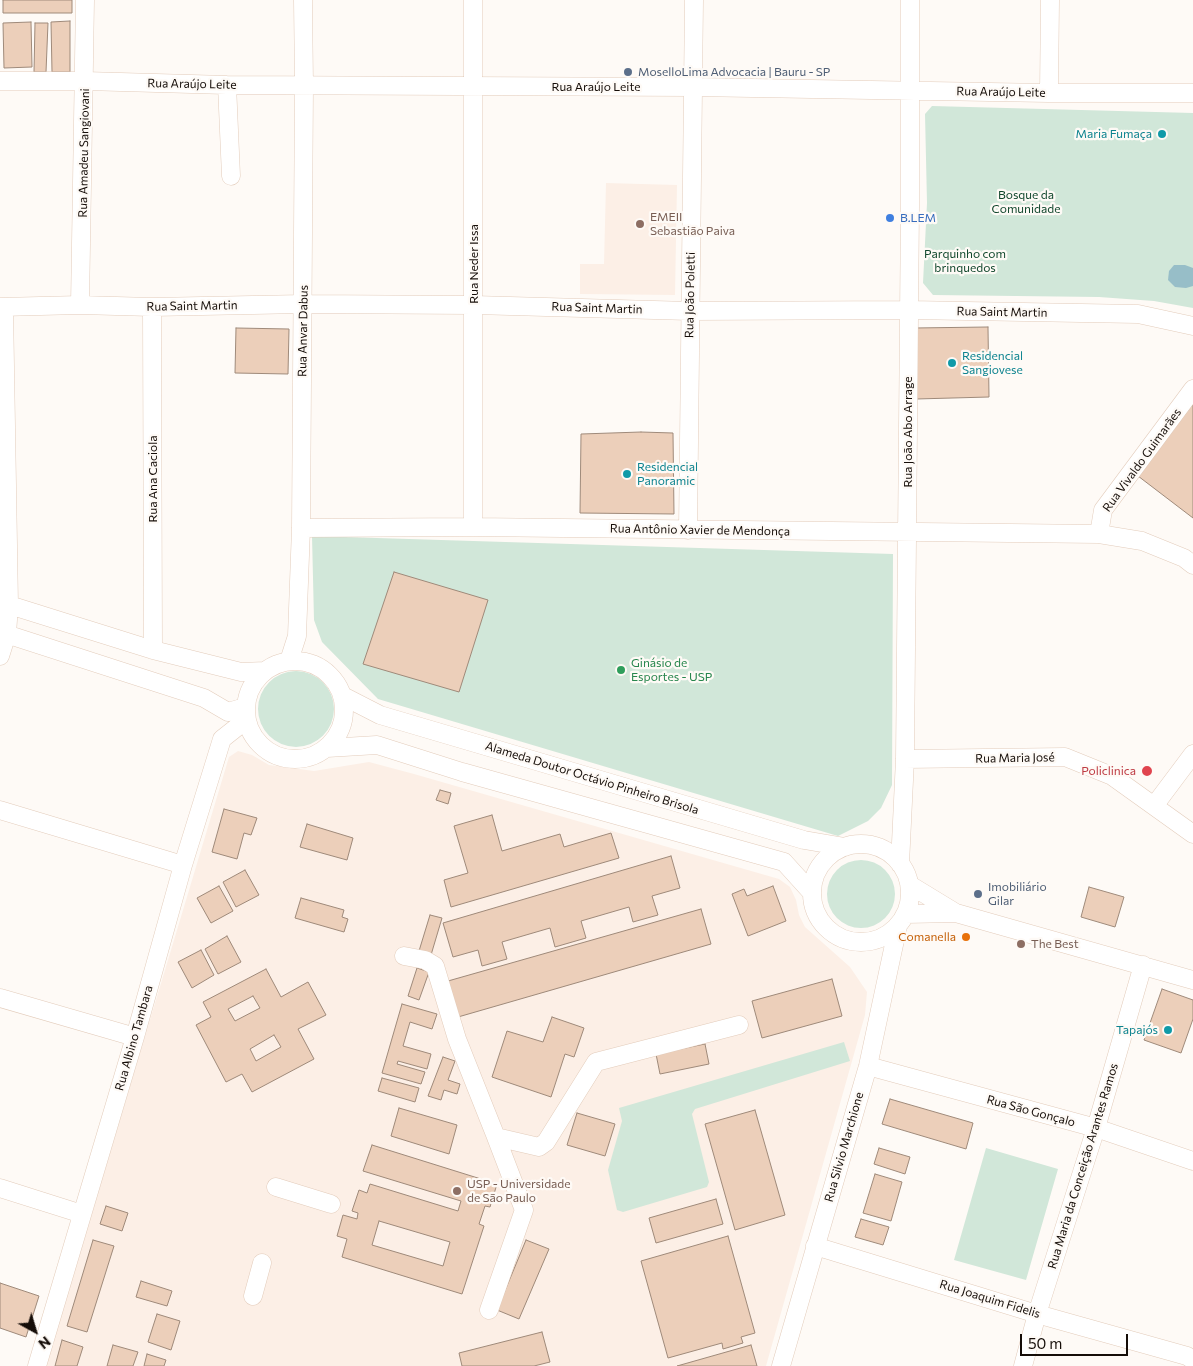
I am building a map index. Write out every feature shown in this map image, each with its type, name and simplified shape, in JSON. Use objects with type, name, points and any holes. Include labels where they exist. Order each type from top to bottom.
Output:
[{"type":"street","name":"Rua Amadeu Sangiovani","points":[[80,305],[85,0]]},
{"type":"street","name":"Rua Anvar Dabus","points":[[289,661],[298,636],[301,528],[303,0]]},
{"type":"street","name":"Rua Neder Issa","points":[[473,0],[473,528]]},
{"type":"street","name":"Rua João Poletti","points":[[688,530],[694,0]]},
{"type":"street","name":"Rua João Abo Arrage","points":[[900,864],[905,759],[910,0]]},
{"type":"street","points":[[1049,93],[1050,0]]},
{"type":"street","name":"Rua Araújo Leite","points":[[0,81],[227,85],[693,87],[1049,93],[1193,93]]},
{"type":"street","points":[[227,85],[231,176]]},
{"type":"street","name":"Rua Saint Martin","points":[[2,308],[80,305],[152,308],[303,304],[474,305],[690,311],[909,310],[1138,314],[1193,326]]},
{"type":"street","points":[[0,656],[4,633],[2,308]]},
{"type":"street","name":"Rua Ana Caciola","points":[[152,308],[154,650]]},
{"type":"street","name":"Rua Vivaldo Guimarães","points":[[1099,534],[1103,510],[1193,389]]},
{"type":"street","name":"Rua Antônio Xavier de Mendonça","points":[[301,528],[1099,534],[1142,541],[1184,558],[1193,565]]},
{"type":"street","points":[[4,604],[154,650],[241,672],[264,671],[289,661]]},
{"type":"street","points":[[4,633],[204,698],[228,712],[246,714]]},
{"type":"street","name":"Alameda Doutor Octávio Pinheiro Brisola","points":[[289,661],[305,662],[320,667],[336,682],[343,696],[380,715],[804,840],[845,847],[860,844],[875,846],[889,853],[900,864],[910,885]]},
{"type":"street","points":[[264,671],[255,681],[248,694],[246,714],[252,736],[264,749],[278,757],[295,760],[312,757],[327,748],[337,736],[343,722],[345,706],[343,696]]},
{"type":"street","name":"Rua Albino Tambara","points":[[37,1366],[135,1037],[183,865],[222,739],[246,714]]},
{"type":"street","points":[[327,748],[377,746],[455,770],[784,862],[812,893]]},
{"type":"street","points":[[1154,806],[1193,754]]},
{"type":"street","name":"Rua Maria José","points":[[905,759],[1065,757],[1112,776],[1193,834]]},
{"type":"street","points":[[0,810],[183,865]]},
{"type":"street","points":[[845,847],[832,854],[821,865],[814,879],[812,893],[815,910],[823,925],[836,935],[852,941],[868,942],[884,936],[901,920],[910,900],[910,885]]},
{"type":"street","points":[[910,885],[956,913],[1193,980]]},
{"type":"street","points":[[901,920],[956,913]]},
{"type":"street","name":"Rua Silvio Marchione","points":[[781,1366],[868,1066],[901,920]]},
{"type":"street","points":[[404,956],[424,960],[435,966],[457,1039],[524,1210],[489,1310]]},
{"type":"street","name":"Rua Maria da Conceição Arantes Ramos","points":[[1023,1366],[1037,1314],[1096,1128],[1143,965]]},
{"type":"street","points":[[0,998],[135,1037]]},
{"type":"street","points":[[496,1137],[539,1147],[546,1142],[596,1062],[739,1025]]},
{"type":"street","name":"Rua São Gonçalo","points":[[868,1066],[1096,1128],[1193,1161]]},
{"type":"street","points":[[276,1186],[331,1204]]},
{"type":"street","points":[[0,1188],[82,1214]]},
{"type":"street","name":"Rua Joaquim Fidelis","points":[[815,1246],[1037,1314],[1187,1356],[1193,1360]]},
{"type":"street","points":[[253,1296],[262,1262]]},
{"type":"shaded area","name":"EMEII Sebastião Paiva","points":[[606,183],[677,185],[675,295],[580,294],[580,264],[604,264]]},
{"type":"shaded area","name":"USP - Universidade de São Paulo","points":[[238,751],[252,755],[269,765],[314,771],[369,762],[779,879],[790,887],[805,927],[850,967],[867,992],[865,1015],[766,1366],[46,1366],[229,757]]},
{"type":"green space","name":"Bosque da Comunidade","points":[[932,106],[1193,113],[1193,308],[1154,301],[1099,297],[933,295],[923,283],[927,203],[925,114]]},
{"type":"green space","name":"Ginásio de Esportes - USP","points":[[312,536],[893,554],[892,785],[881,808],[868,821],[838,836],[378,699],[322,642],[314,620]]},
{"type":"green space","points":[[296,671],[311,674],[323,682],[331,694],[334,709],[331,724],[323,736],[311,744],[296,747],[281,744],[269,736],[261,724],[258,709],[261,694],[269,682],[281,674]]},
{"type":"green space","points":[[854,860],[868,860],[880,865],[890,875],[895,887],[895,901],[890,913],[880,923],[868,928],[854,928],[842,923],[832,913],[827,901],[827,887],[832,875],[842,865]]},
{"type":"green space","points":[[844,1042],[850,1061],[695,1109],[692,1114],[709,1182],[707,1187],[623,1212],[617,1210],[608,1170],[622,1121],[619,1108]]},
{"type":"green space","points":[[986,1148],[1058,1169],[1026,1280],[954,1260]]},
{"type":"water","points":[[1174,265],[1185,265],[1193,268],[1193,286],[1186,288],[1175,287],[1168,280],[1169,271]]},
{"type":"building","points":[[3,0],[72,0],[72,13],[3,13]]},
{"type":"building","points":[[70,21],[70,72],[52,72],[51,22]]},
{"type":"building","points":[[31,22],[32,67],[4,68],[3,23]]},
{"type":"building","points":[[35,23],[48,23],[46,72],[34,72]]},
{"type":"building","name":"Residencial Sangiovese","points":[[988,327],[989,397],[916,399],[914,328]]},
{"type":"building","points":[[236,328],[289,329],[288,374],[235,373]]},
{"type":"building","points":[[1193,406],[1193,518],[1138,476]]},
{"type":"building","name":"Residencial Panoramic","points":[[673,433],[674,514],[580,513],[581,434]]},
{"type":"building","points":[[394,572],[488,600],[459,692],[363,664]]},
{"type":"building","points":[[440,790],[451,793],[448,804],[436,800]]},
{"type":"building","points":[[224,809],[257,818],[251,835],[244,833],[237,859],[212,852]]},
{"type":"building","points":[[492,815],[502,851],[560,834],[564,847],[611,833],[619,858],[451,907],[444,880],[468,873],[454,826]]},
{"type":"building","points":[[307,824],[353,838],[347,860],[300,847]]},
{"type":"building","points":[[671,856],[680,888],[652,896],[658,915],[633,922],[629,907],[581,921],[586,938],[555,947],[550,928],[502,942],[507,959],[482,966],[478,950],[453,957],[443,923]]},
{"type":"building","points":[[245,870],[259,895],[236,907],[223,882]]},
{"type":"building","points":[[219,886],[233,911],[211,923],[197,898]]},
{"type":"building","points":[[773,886],[786,921],[748,936],[732,894],[744,889],[747,896]]},
{"type":"building","points":[[1089,887],[1124,897],[1115,927],[1081,917]]},
{"type":"building","points":[[301,898],[344,910],[342,917],[348,919],[344,932],[295,918]]},
{"type":"building","points":[[701,909],[711,944],[458,1017],[448,981]]},
{"type":"building","points":[[430,915],[442,918],[431,955],[419,951]]},
{"type":"building","points":[[227,936],[241,962],[218,974],[205,949]]},
{"type":"building","points":[[201,950],[214,975],[192,988],[178,962]]},
{"type":"building","points":[[417,968],[429,972],[419,1000],[408,996]]},
{"type":"building","points":[[266,969],[281,997],[308,982],[326,1015],[298,1029],[314,1059],[252,1092],[242,1074],[226,1082],[196,1025],[211,1017],[203,1002]],"holes":[[[253,996],[260,1008],[235,1021],[228,1009]],[[274,1035],[281,1047],[256,1061],[250,1049]]]},
{"type":"building","points":[[832,979],[842,1016],[762,1038],[752,1001]]},
{"type":"building","name":"Tapajós","points":[[1162,989],[1193,1000],[1193,1019],[1181,1053],[1144,1040]]},
{"type":"building","points":[[402,1004],[437,1014],[432,1029],[410,1022],[403,1046],[431,1054],[427,1069],[398,1061],[397,1064],[425,1072],[421,1084],[382,1073]]},
{"type":"building","points":[[552,1017],[584,1028],[574,1057],[565,1054],[551,1097],[492,1077],[507,1031],[543,1042]]},
{"type":"building","points":[[705,1044],[709,1064],[660,1074],[656,1054]]},
{"type":"building","points":[[443,1057],[455,1061],[448,1080],[460,1084],[457,1094],[444,1090],[441,1100],[428,1096]]},
{"type":"building","points":[[382,1078],[419,1088],[415,1102],[378,1091]]},
{"type":"building","points":[[890,1099],[973,1123],[966,1149],[882,1124]]},
{"type":"building","points":[[399,1108],[457,1125],[449,1154],[391,1136]]},
{"type":"building","points":[[755,1110],[785,1215],[735,1230],[705,1124]]},
{"type":"building","points":[[577,1113],[615,1124],[605,1156],[567,1145]]},
{"type":"building","points":[[372,1145],[497,1184],[490,1207],[485,1206],[479,1224],[484,1226],[462,1294],[342,1257],[347,1239],[337,1236],[343,1215],[357,1219],[358,1213],[352,1211],[359,1190],[367,1193],[370,1184],[458,1211],[461,1201],[363,1171]],"holes":[[[379,1221],[450,1242],[443,1266],[372,1245]]]},
{"type":"building","points":[[879,1148],[910,1157],[905,1174],[874,1164]]},
{"type":"building","points":[[875,1174],[902,1182],[891,1221],[863,1213]]},
{"type":"building","points":[[716,1199],[723,1224],[656,1243],[649,1218]]},
{"type":"building","points":[[106,1206],[128,1213],[122,1231],[100,1224]]},
{"type":"building","points":[[861,1219],[889,1227],[883,1245],[855,1237]]},
{"type":"building","points":[[728,1236],[755,1333],[741,1337],[743,1343],[723,1349],[722,1343],[668,1358],[641,1261]]},
{"type":"building","points":[[93,1240],[114,1246],[87,1332],[67,1326]]},
{"type":"building","points":[[526,1240],[549,1249],[519,1319],[497,1310]]},
{"type":"building","points":[[141,1281],[172,1291],[167,1306],[136,1297]]},
{"type":"building","points":[[0,1283],[39,1296],[26,1337],[0,1328]]},
{"type":"building","points":[[157,1314],[180,1321],[171,1350],[148,1342]]},
{"type":"building","points":[[542,1332],[550,1362],[534,1366],[462,1366],[459,1353]]},
{"type":"building","points":[[62,1340],[83,1347],[77,1366],[55,1366]]},
{"type":"building","points":[[113,1345],[138,1352],[133,1366],[107,1366]]},
{"type":"building","points":[[751,1345],[757,1366],[677,1366]]},
{"type":"building","points":[[147,1354],[166,1360],[164,1366],[144,1366]]},
{"type":"place","name":"MoselloLima Advocacia | Bauru - SP","points":[[628,72]]},
{"type":"place","name":"Maria Fumaça","points":[[1162,134]]},
{"type":"place","name":"B.LEM","points":[[890,218]]},
{"type":"place","name":"EMEII Sebastião Paiva","points":[[640,224]]},
{"type":"place","name":"Residencial Sangiovese","points":[[952,363]]},
{"type":"place","name":"Residencial Panoramic","points":[[627,474]]},
{"type":"place","name":"Ginásio de Esportes - USP","points":[[621,670]]},
{"type":"place","name":"Policlinica","points":[[1147,771]]},
{"type":"place","name":"Imobiliário Gilar","points":[[978,894]]},
{"type":"place","name":"Comanella","points":[[966,937]]},
{"type":"place","name":"The Best","points":[[1021,944]]},
{"type":"place","name":"Tapajós","points":[[1168,1030]]},
{"type":"place","name":"USP - Universidade de São Paulo","points":[[457,1191]]},
{"type":"park label","name":"Parquinho com brinquedos","points":[[965,261]]}]
